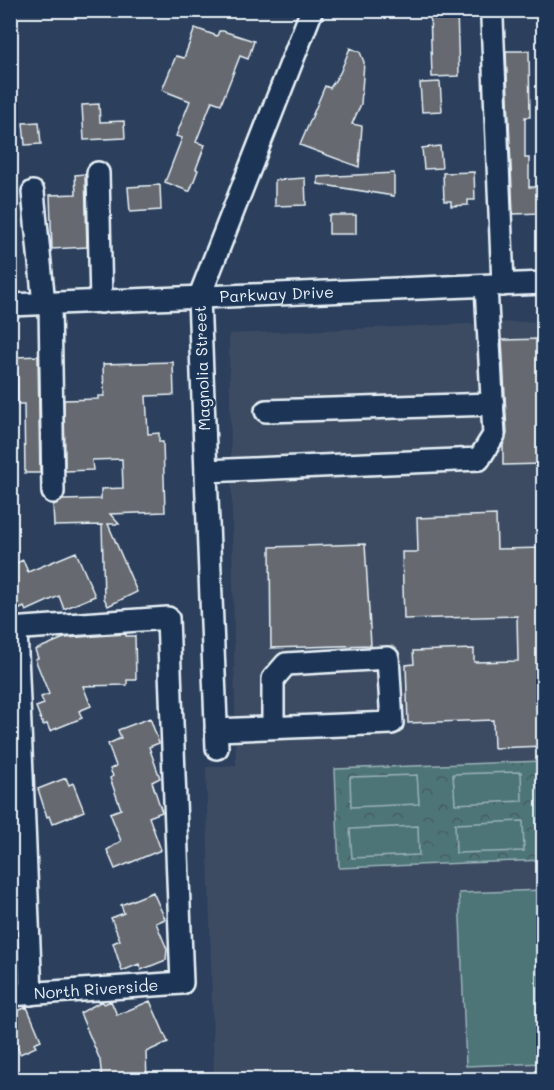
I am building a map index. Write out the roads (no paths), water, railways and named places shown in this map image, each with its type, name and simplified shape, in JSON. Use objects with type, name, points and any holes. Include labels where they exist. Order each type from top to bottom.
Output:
[{"type":"street","name":"Magnolia Street","points":[[273,727],[216,739],[199,298],[312,10]]},
{"type":"street","points":[[206,471],[479,459],[494,435],[492,19]]},
{"type":"street","points":[[98,173],[101,302]]},
{"type":"street","points":[[33,192],[47,304],[53,492]]},
{"type":"street","name":"Parkway Drive","points":[[10,306],[543,283]]},
{"type":"street","points":[[266,411],[493,404]]},
{"type":"street","name":"North Riverside","points":[[13,629],[168,618],[182,983],[21,995]]},
{"type":"street","points":[[13,629],[21,995]]},
{"type":"street","points":[[388,658],[392,723],[273,727],[273,679],[286,664],[388,658]]}]
